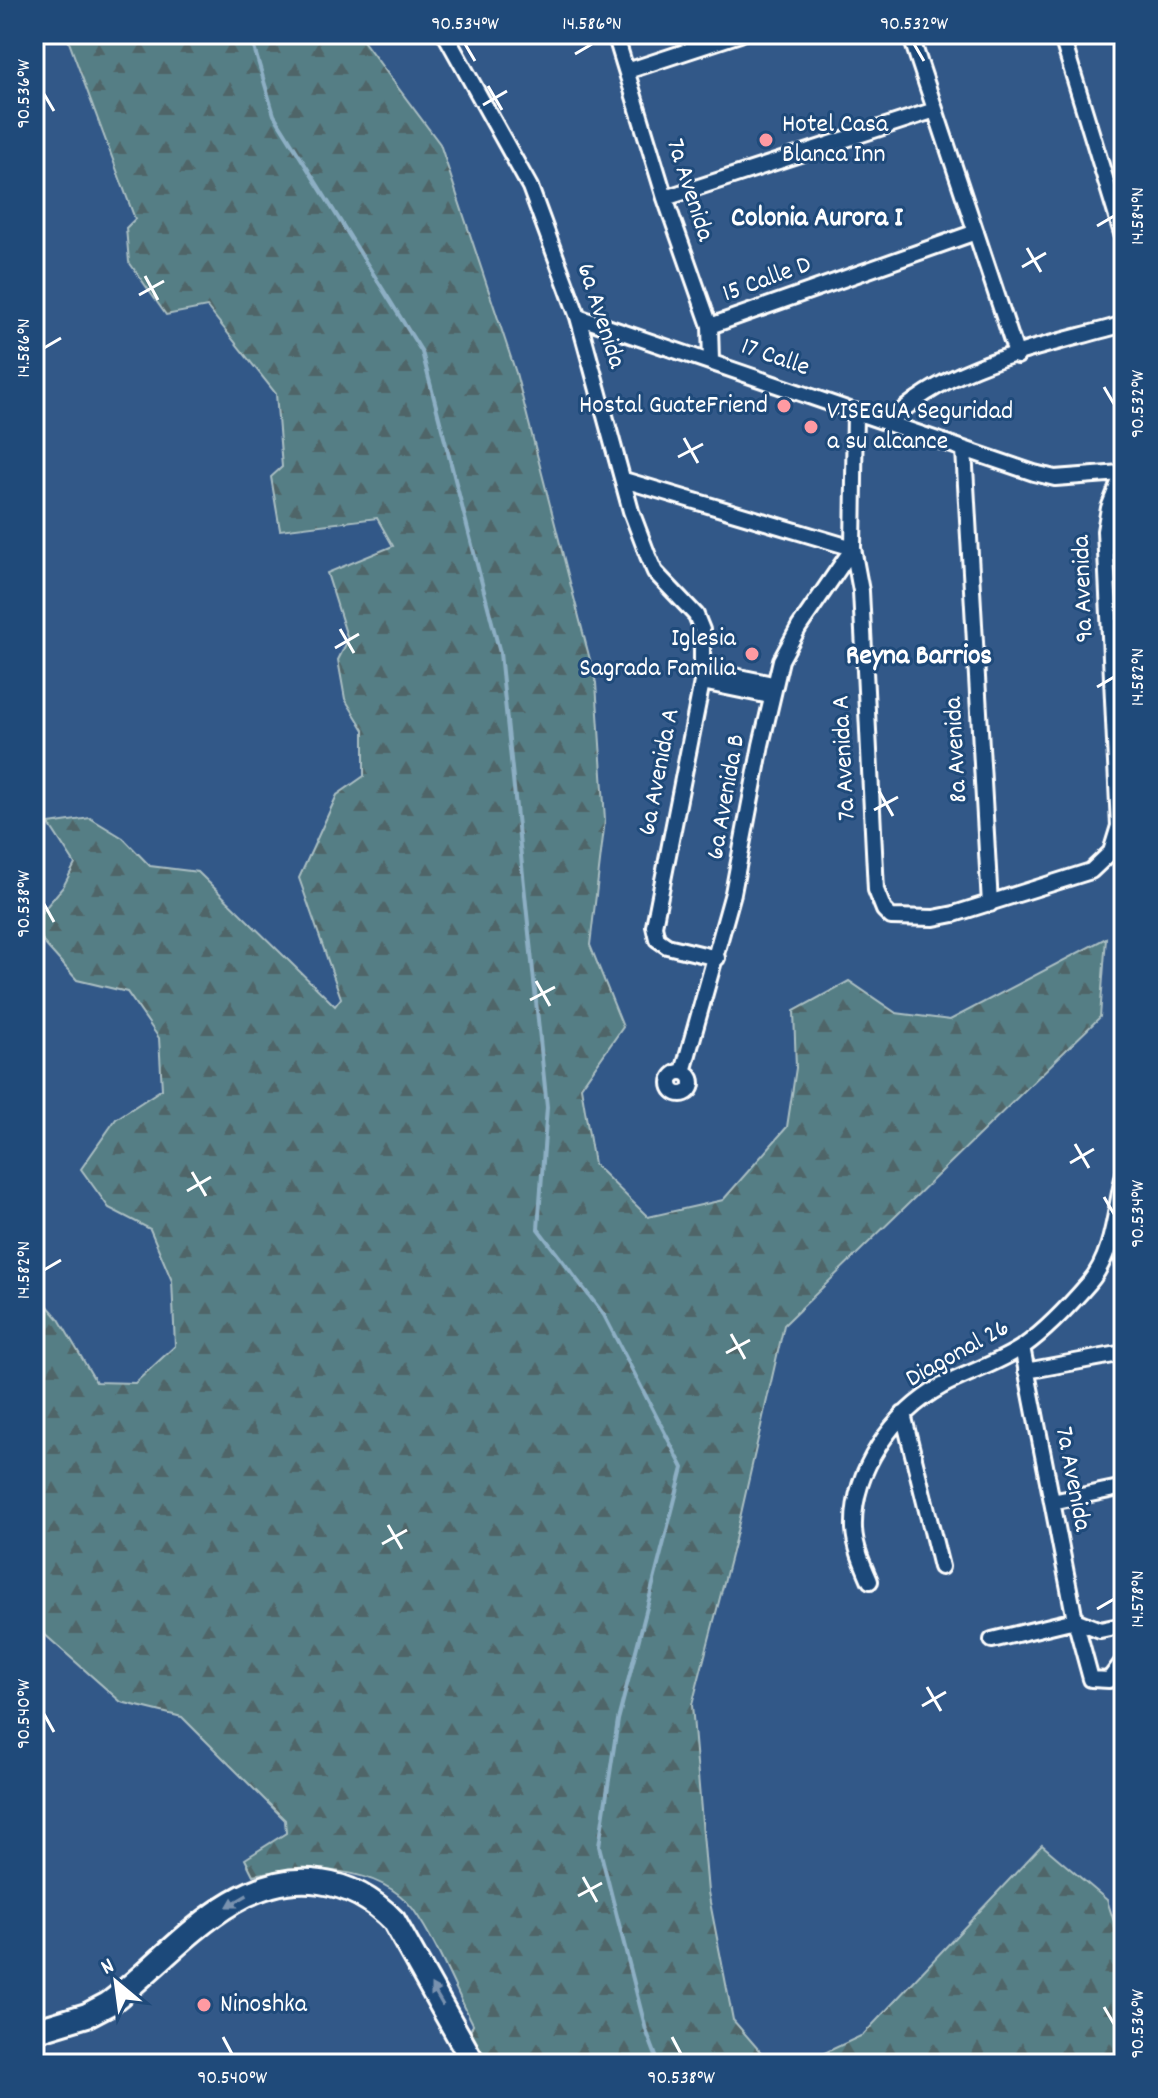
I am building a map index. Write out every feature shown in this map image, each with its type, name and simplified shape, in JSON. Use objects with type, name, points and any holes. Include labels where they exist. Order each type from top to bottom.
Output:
[{"type":"highway","points":[[34,2031],[87,2015],[108,2004],[221,1910],[256,1889],[273,1882],[306,1880],[350,1888],[380,1907],[394,1921],[474,2064]]},
{"type":"street","name":"6a Avenida","points":[[445,34],[530,187],[578,317],[631,511],[655,572],[696,615]]},
{"type":"street","name":"7a Avenida","points":[[615,34],[665,198],[710,326],[711,361]]},
{"type":"street","points":[[627,71],[740,34]]},
{"type":"street","points":[[910,34],[1017,356]]},
{"type":"street","points":[[1061,34],[1124,240]]},
{"type":"street","points":[[665,198],[935,110]]},
{"type":"street","name":"15 Calle D","points":[[710,326],[976,232]]},
{"type":"street","name":"17 Calle","points":[[578,317],[1034,473],[1120,477]]},
{"type":"street","points":[[889,423],[926,391],[1017,356],[1124,324]]},
{"type":"street","name":"7a Avenida A","points":[[855,411],[853,548],[861,591],[876,890],[884,910],[891,917],[903,919],[934,918],[990,904]]},
{"type":"street","name":"8a Avenida","points":[[964,450],[990,904]]},
{"type":"street","name":"9a Avenida","points":[[990,904],[1091,871],[1111,852],[1119,826],[1105,531],[1120,477]]},
{"type":"street","points":[[624,480],[853,548]]},
{"type":"street","name":"6a Avenida B","points":[[683,1072],[733,893],[772,690],[799,627],[853,548]]},
{"type":"street","name":"6a Avenida A","points":[[696,615],[705,648],[703,676],[654,926],[657,939],[667,946],[717,958]]},
{"type":"street","points":[[703,676],[772,690]]},
{"type":"street","name":"Diagonal 26","points":[[903,1414],[943,1386],[1022,1347],[1091,1281],[1109,1247],[1119,1216],[1124,1174]]},
{"type":"street","points":[[1119,1216],[1124,1265]]},
{"type":"street","name":"7a Avenida","points":[[1022,1347],[1075,1620],[1091,1679],[1109,1680],[1124,1660]]},
{"type":"street","points":[[1026,1371],[1124,1353]]},
{"type":"street","points":[[903,1414],[941,1567]]},
{"type":"street","points":[[870,1581],[854,1530],[858,1494],[877,1452],[903,1414]]},
{"type":"street","points":[[1052,1502],[1124,1487]]},
{"type":"street","points":[[992,1640],[1075,1620],[1100,1630],[1124,1625]]},
{"type":"green space","points":[[66,34],[358,34],[440,144],[516,373],[596,683],[605,820],[590,945],[623,1027],[581,1087],[594,1164],[648,1217],[723,1200],[787,1127],[796,1068],[794,1011],[849,981],[896,1013],[950,1020],[1106,938],[1100,1017],[784,1325],[735,1540],[692,1705],[708,1892],[733,2020],[771,2064],[484,2064],[470,2032],[473,2024],[438,1951],[413,1909],[398,1894],[380,1883],[338,1871],[293,1870],[253,1875],[245,1859],[286,1833],[285,1820],[182,1717],[121,1702],[34,1625],[34,1290],[59,1319],[96,1382],[135,1383],[175,1346],[172,1281],[150,1229],[109,1208],[81,1169],[116,1119],[162,1089],[159,1038],[127,992],[77,980],[43,942],[36,919],[63,887],[75,864],[49,824],[90,818],[123,838],[150,866],[198,872],[335,1006],[341,998],[299,878],[337,795],[364,776],[364,730],[345,699],[338,660],[348,640],[327,573],[393,546],[377,518],[280,530],[271,477],[282,467],[276,394],[207,307],[166,315],[129,262],[126,228],[135,219]]},
{"type":"green space","points":[[1042,1845],[1107,1900],[1124,1953],[1124,2064],[801,2064],[863,2035]]},
{"type":"waterway","points":[[250,34],[274,115],[422,352],[500,653],[547,1107],[538,1229],[604,1315],[683,1468],[618,1720],[599,1846],[646,2030],[659,2064]]},
{"type":"place","name":"Hotel Casa Blanca Inn","points":[[766,140]]},
{"type":"place","name":"Hostal GuateFriend","points":[[784,406]]},
{"type":"place","name":"VISEGUA Seguridad a su alcance","points":[[811,427]]},
{"type":"place","name":"Iglesia Sagrada Familia","points":[[752,654]]},
{"type":"place","name":"Ninoshka","points":[[204,2005]]},
{"type":"district","name":"Colonia Aurora I","points":[[817,220]]},
{"type":"district","name":"Reyna Barrios","points":[[919,658]]}]
